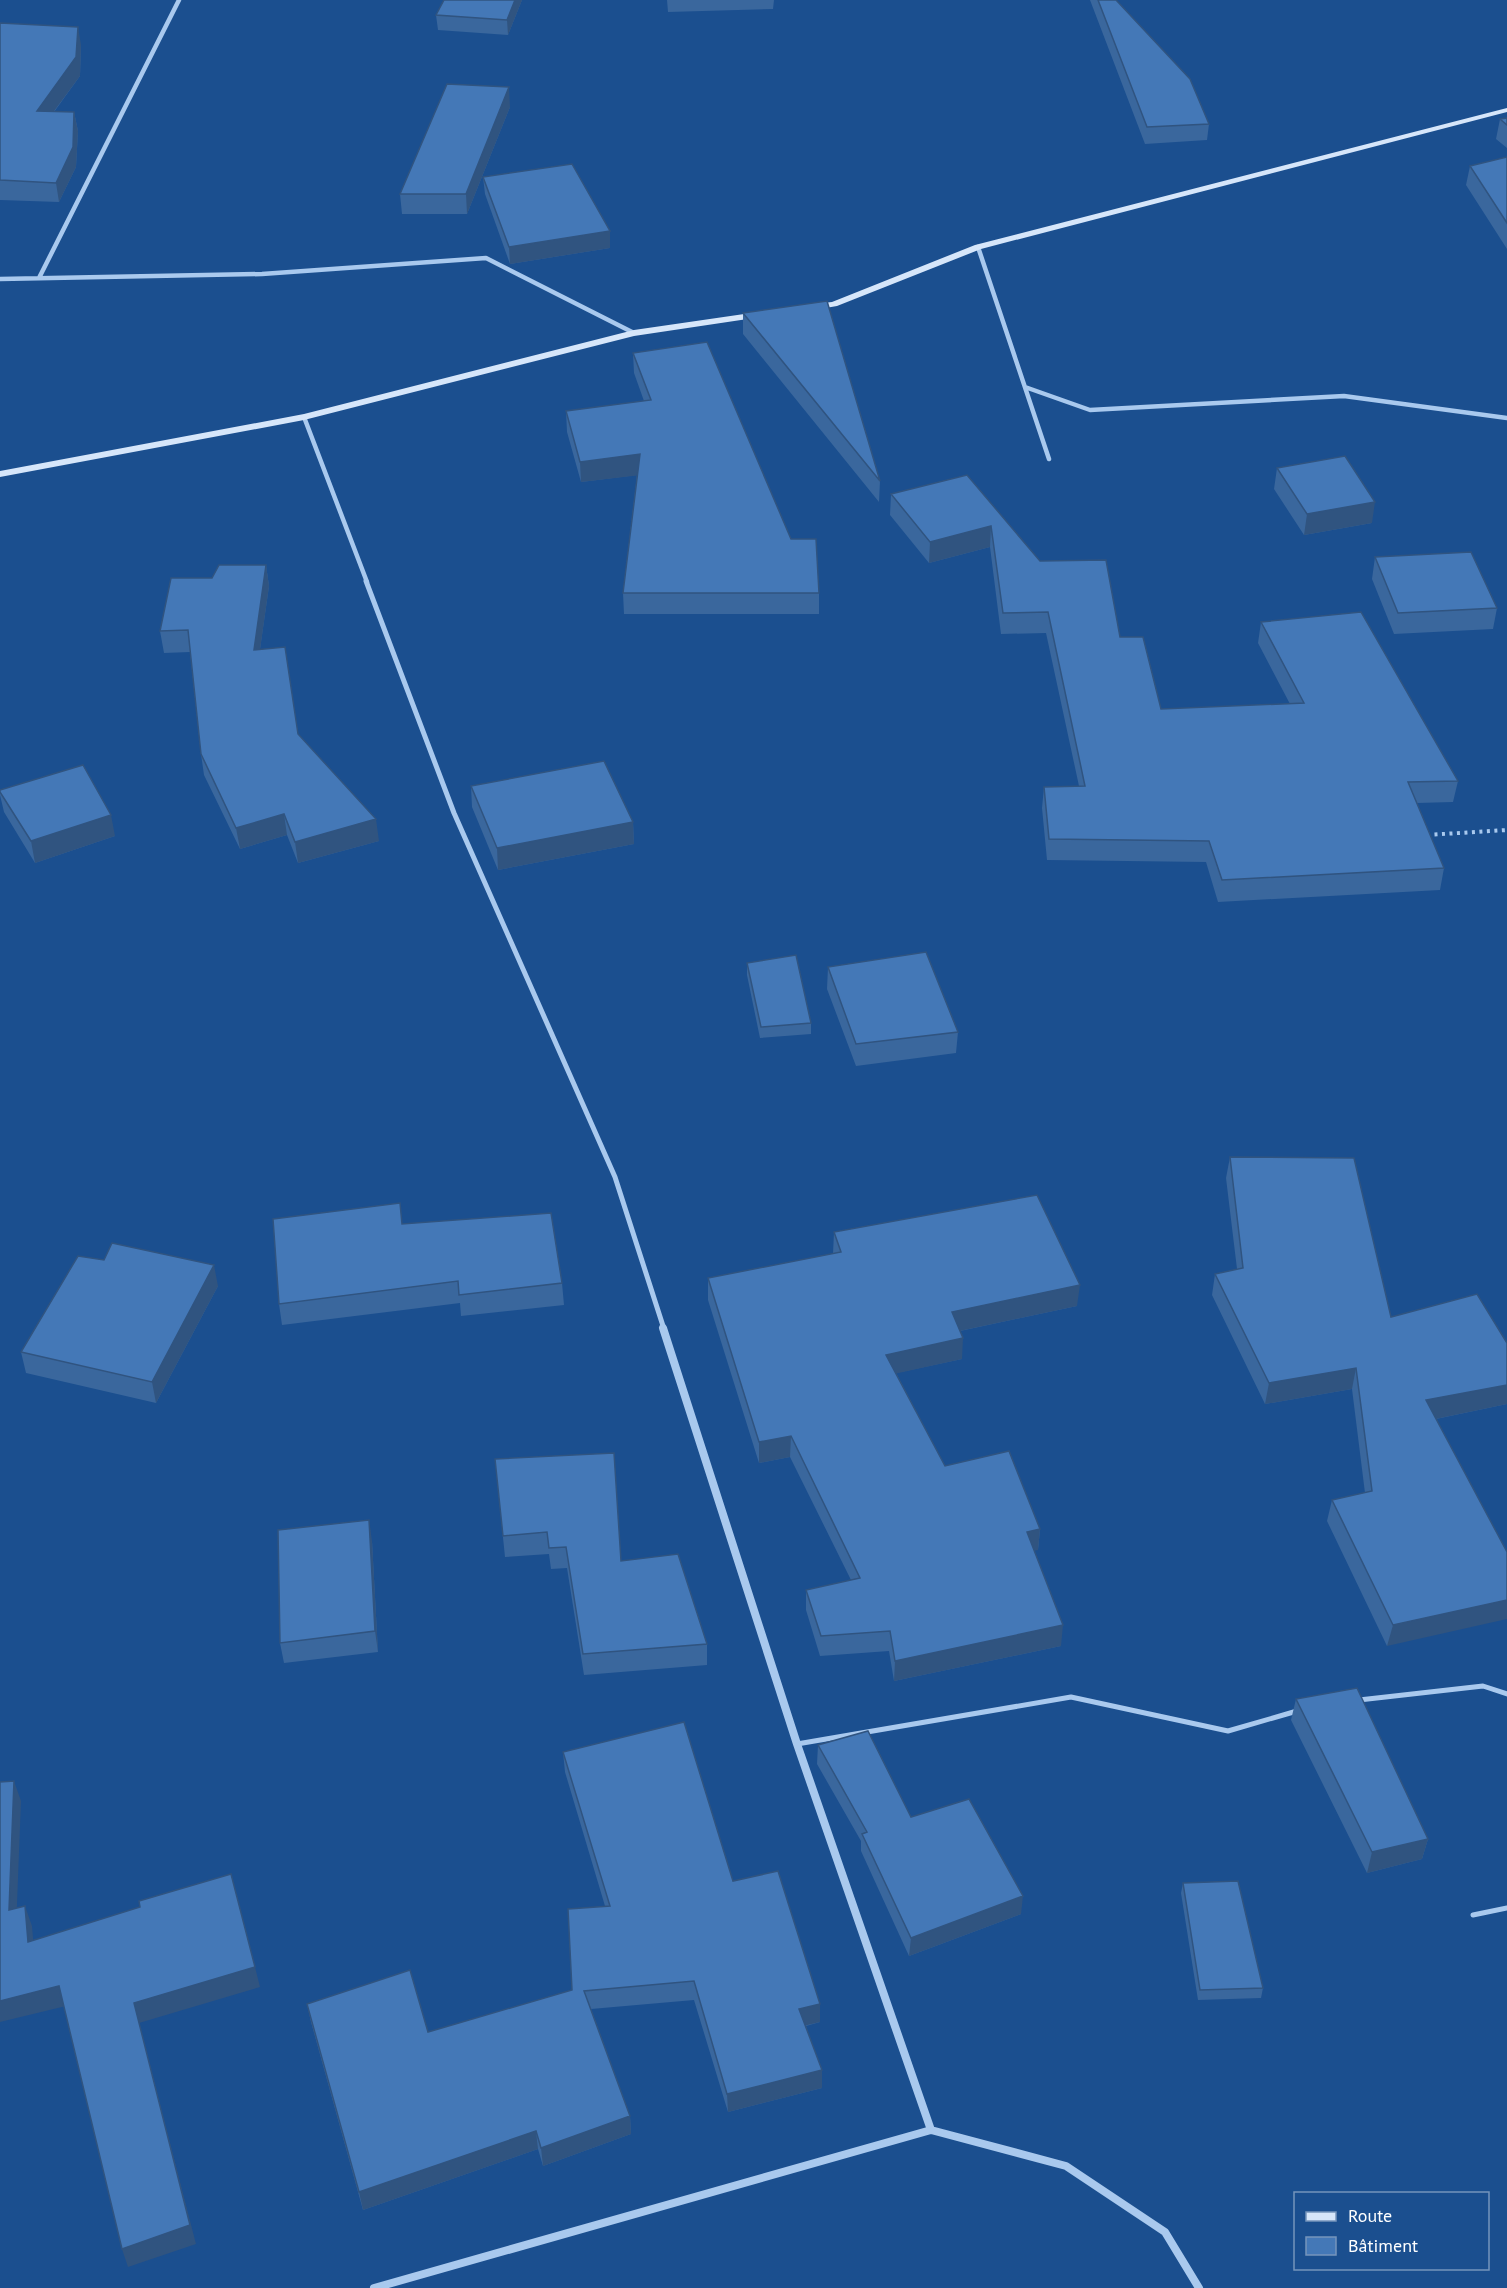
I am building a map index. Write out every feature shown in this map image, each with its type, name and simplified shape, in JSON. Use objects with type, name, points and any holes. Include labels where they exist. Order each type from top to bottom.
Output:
[{"type":"street","points":[[39,278],[180,0]]},
{"type":"street","points":[[799,309],[834,304],[978,247],[1507,110]]},
{"type":"street","points":[[978,247],[1049,459]]},
{"type":"street","points":[[0,279],[262,274],[486,258],[634,333]]},
{"type":"street","points":[[0,474],[304,417],[634,333],[764,315]]},
{"type":"street","points":[[1025,387],[1090,410],[1344,396],[1507,418]]},
{"type":"street","points":[[304,417],[454,813],[615,1177],[797,1744],[931,2130]]},
{"type":"street","points":[[374,2288],[931,2130],[1066,2166],[1165,2232],[1199,2288]]},
{"type":"lane","points":[[1356,1700],[1483,1686],[1507,1694]]},
{"type":"lane","points":[[797,1744],[1071,1697],[1228,1731],[1301,1710]]},
{"type":"lane","points":[[1473,1915],[1507,1908]]},
{"type":"path","points":[[1423,835],[1507,830]]},
{"type":"building","points":[[444,0],[515,0],[507,20],[436,15]]},
{"type":"building","points":[[1098,0],[1116,0],[1190,79],[1209,124],[1147,127]]},
{"type":"building","points":[[0,23],[78,27],[76,57],[37,111],[74,112],[73,147],[56,183],[0,180]]},
{"type":"building","points":[[447,84],[509,87],[466,194],[400,194]]},
{"type":"building","points":[[1507,118],[1507,125],[1500,119]]},
{"type":"building","points":[[1507,157],[1507,223],[1470,166]]},
{"type":"building","points":[[572,164],[610,231],[509,247],[483,177]]},
{"type":"building","points":[[827,301],[880,481],[743,313]]},
{"type":"building","points":[[707,342],[791,539],[816,539],[819,593],[623,593],[640,454],[580,462],[566,411],[651,400],[633,353]]},
{"type":"building","points":[[1345,456],[1375,502],[1307,514],[1277,468]]},
{"type":"building","points":[[967,475],[1040,561],[1106,560],[1120,637],[1143,637],[1161,709],[1304,703],[1261,622],[1361,612],[1458,781],[1408,782],[1444,868],[1222,880],[1209,841],[1049,839],[1044,787],[1085,786],[1048,612],[1003,613],[991,526],[930,542],[891,494]]},
{"type":"building","points":[[1471,552],[1497,608],[1398,613],[1375,557]]},
{"type":"building","points":[[219,565],[266,565],[254,650],[285,647],[298,734],[376,819],[295,842],[284,814],[236,828],[201,754],[188,630],[160,631],[171,578],[212,578]]},
{"type":"building","points":[[604,761],[633,822],[497,848],[471,786]]},
{"type":"building","points":[[83,765],[111,815],[31,841],[0,790]]},
{"type":"building","points":[[926,952],[958,1032],[856,1044],[828,967]]},
{"type":"building","points":[[796,955],[811,1023],[761,1027],[747,963]]},
{"type":"building","points":[[1230,1157],[1354,1158],[1391,1317],[1477,1294],[1507,1343],[1507,1385],[1426,1400],[1507,1552],[1507,1600],[1393,1625],[1332,1500],[1372,1491],[1356,1368],[1269,1383],[1215,1274],[1243,1268]]},
{"type":"building","points":[[1037,1195],[1080,1285],[952,1312],[963,1338],[886,1355],[945,1466],[1009,1451],[1040,1529],[1027,1532],[1063,1625],[895,1661],[890,1631],[821,1636],[806,1590],[860,1578],[791,1436],[759,1442],[708,1278],[841,1252],[834,1232]]},
{"type":"building","points":[[400,1203],[402,1224],[551,1213],[562,1283],[459,1295],[458,1281],[279,1304],[273,1219]]},
{"type":"building","points":[[112,1243],[214,1265],[152,1382],[21,1352],[78,1256],[104,1260]]},
{"type":"building","points":[[614,1453],[621,1561],[678,1554],[707,1644],[583,1654],[566,1547],[549,1548],[547,1532],[503,1536],[495,1459]]},
{"type":"building","points":[[369,1520],[375,1631],[280,1643],[278,1530]]},
{"type":"building","points":[[1357,1688],[1428,1839],[1372,1852],[1296,1699]]},
{"type":"building","points":[[684,1722],[733,1881],[778,1871],[820,2004],[799,2009],[822,2070],[727,2094],[694,1981],[584,1991],[630,2116],[541,2148],[536,2131],[359,2192],[307,2004],[410,1970],[428,2032],[572,1990],[568,1909],[610,1906],[563,1752]]},
{"type":"building","points":[[868,1731],[911,1817],[969,1799],[1023,1896],[911,1938],[862,1834],[867,1832],[818,1745]]},
{"type":"building","points":[[14,1781],[9,1910],[25,1906],[28,1942],[140,1907],[139,1901],[231,1874],[255,1967],[134,2003],[190,2225],[122,2249],[59,1986],[0,2001],[0,1782]]},
{"type":"building","points":[[1238,1881],[1263,1988],[1200,1990],[1183,1883]]}]
